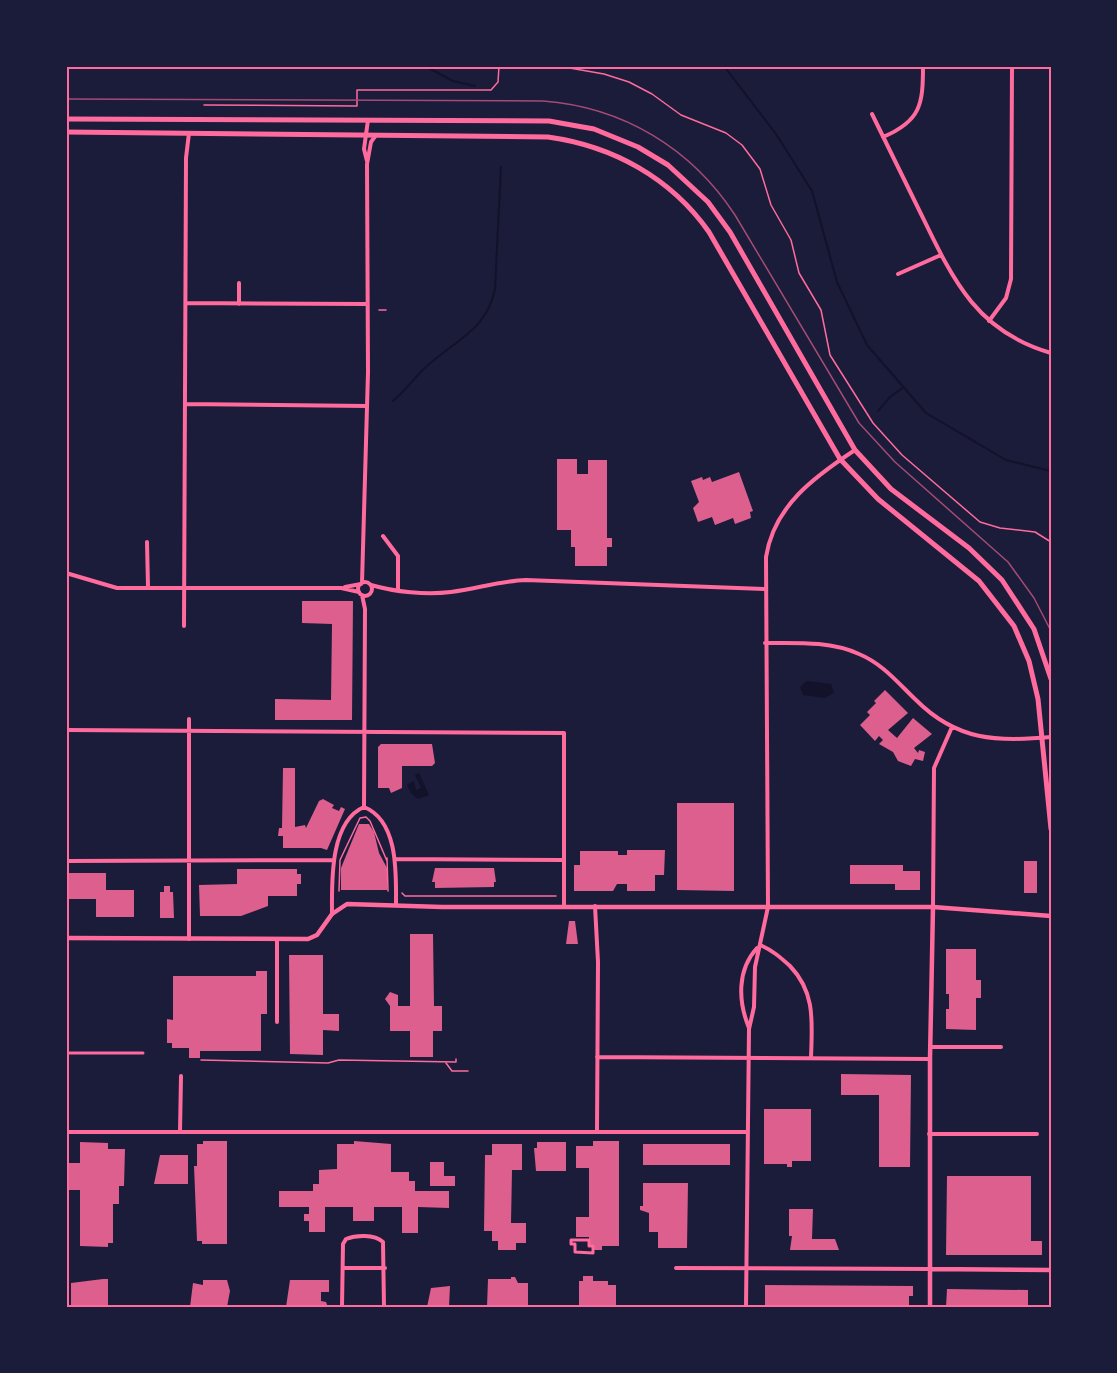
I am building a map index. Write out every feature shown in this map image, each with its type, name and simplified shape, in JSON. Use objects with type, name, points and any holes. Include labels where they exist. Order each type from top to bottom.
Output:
[{"type":"main road","points":[[66,119],[563,122],[611,135],[668,165],[708,202],[730,232],[855,450],[891,489],[969,548],[1002,580],[1034,628],[1051,679]]},
{"type":"main road","points":[[66,132],[507,135],[561,139],[611,153],[658,179],[695,213],[713,238],[840,459],[878,499],[968,570],[999,604],[1014,626],[1029,660],[1038,699],[1051,828]]},
{"type":"street","points":[[884,137],[902,128],[916,114],[923,96],[923,66]]},
{"type":"street","points":[[989,321],[1006,298],[1011,279],[1012,66]]},
{"type":"street","points":[[872,114],[941,255],[965,296],[989,321],[1018,341],[1051,353]]},
{"type":"street","points":[[368,120],[364,149],[368,162]]},
{"type":"street","points":[[184,626],[186,143],[189,133]]},
{"type":"street","points":[[332,914],[333,860],[350,819],[364,807],[365,609],[360,593],[364,566],[367,406],[368,162],[372,140],[377,134]]},
{"type":"street","points":[[898,274],[941,255]]},
{"type":"street","points":[[239,283],[239,304]]},
{"type":"street","points":[[186,303],[367,304]]},
{"type":"street","points":[[185,404],[367,406]]},
{"type":"street","points":[[746,1307],[749,1029],[754,1007],[754,967],[768,907],[765,589],[769,544],[781,514],[806,486],[855,450]]},
{"type":"street","points":[[383,536],[394,547],[398,556],[398,591]]},
{"type":"street","points":[[147,542],[148,587]]},
{"type":"street","points":[[364,566],[370,584],[370,594],[365,609]]},
{"type":"street","points":[[66,573],[103,586],[184,588],[341,588],[370,584],[398,591],[449,592],[497,582],[526,580],[765,589]]},
{"type":"street","points":[[341,588],[370,594],[388,589]]},
{"type":"street","points":[[765,643],[828,645],[859,654],[885,670],[924,708],[952,727],[987,739],[1051,737]]},
{"type":"street","points":[[189,719],[189,939]]},
{"type":"street","points":[[930,1307],[929,1134],[934,768],[952,727]]},
{"type":"street","points":[[66,730],[564,733],[564,907]]},
{"type":"street","points":[[364,807],[371,811],[384,827],[394,859],[396,905]]},
{"type":"street","points":[[394,859],[564,860]]},
{"type":"street","points":[[66,861],[333,860]]},
{"type":"street","points":[[66,938],[277,939],[312,937],[332,914],[347,904],[564,907],[933,907],[1051,916]]},
{"type":"street","points":[[595,906],[597,1131]]},
{"type":"street","points":[[277,939],[277,1022]]},
{"type":"street","points":[[749,1029],[744,1014],[742,981],[746,962],[760,945]]},
{"type":"street","points":[[760,945],[778,954],[802,979],[808,991],[812,1009],[812,1058]]},
{"type":"street","points":[[931,1047],[1002,1047]]},
{"type":"street","points":[[66,1053],[143,1053]]},
{"type":"street","points":[[597,1056],[930,1059]]},
{"type":"street","points":[[180,1132],[181,1076]]},
{"type":"street","points":[[66,1132],[747,1132]]},
{"type":"street","points":[[929,1134],[1037,1134]]},
{"type":"street","points":[[342,1307],[345,1240],[351,1237],[371,1237],[383,1242],[384,1307]]},
{"type":"street","points":[[571,1240],[589,1240],[593,1252],[575,1252],[575,1244],[571,1244],[571,1240]]},
{"type":"street","points":[[343,1268],[384,1268]]},
{"type":"street","points":[[676,1268],[1051,1270]]},
{"type":"path","points":[[204,105],[357,106],[357,90],[491,90],[498,82],[499,66]]},
{"type":"path","points":[[558,66],[604,74],[628,82],[652,94],[681,115],[726,133],[742,145],[760,169],[772,208],[791,240],[799,273],[821,310],[830,355],[868,417],[902,455],[980,522],[1000,528],[1035,531],[1051,542]]},
{"type":"path","points":[[379,310],[386,310]]},
{"type":"path","points":[[339,891],[340,860],[360,818],[366,817],[387,859],[388,891]]},
{"type":"path","points":[[401,891],[405,896],[556,896]]},
{"type":"path","points":[[201,1060],[283,1060],[307,1063],[339,1060],[445,1062],[456,1060],[461,1062]]},
{"type":"path","points":[[445,1062],[452,1071],[468,1071]]},
{"type":"shaded area","points":[[807,681],[831,684],[834,693],[824,698],[803,695],[800,687]]},
{"type":"shaded area","points":[[419,773],[429,795],[418,799],[407,785],[414,781],[416,790],[421,788],[415,775]]},
{"type":"building","points":[[557,459],[577,459],[577,474],[588,474],[588,460],[607,460],[607,538],[612,538],[612,547],[607,547],[607,566],[575,566],[575,547],[571,547],[571,530],[557,530]]},
{"type":"building","points":[[739,472],[753,511],[750,512],[751,518],[735,524],[733,518],[715,525],[712,517],[698,522],[693,508],[699,502],[691,481],[710,477],[712,482]]},
{"type":"building","points":[[302,601],[353,601],[352,720],[275,720],[275,699],[331,700],[332,624],[302,623]]},
{"type":"building","points":[[885,690],[908,713],[888,730],[897,738],[913,718],[932,734],[914,748],[918,753],[919,750],[925,752],[923,761],[915,759],[911,766],[898,761],[893,752],[879,744],[883,740],[879,736],[875,741],[860,725],[870,715],[867,712],[876,703],[874,701]]},
{"type":"building","points":[[381,744],[432,744],[435,763],[432,766],[402,766],[402,788],[391,793],[389,788],[378,788],[378,747]]},
{"type":"building","points":[[283,768],[295,768],[295,827],[305,825],[306,828],[319,801],[323,799],[334,805],[332,808],[339,811],[341,807],[345,809],[327,850],[283,848],[283,836],[278,836],[279,828],[282,828]]},
{"type":"building","points":[[677,803],[734,803],[734,891],[677,890]]},
{"type":"building","points":[[359,824],[369,824],[374,832],[379,853],[387,868],[387,890],[341,890],[341,868]]},
{"type":"building","points":[[627,850],[665,850],[664,875],[655,875],[655,891],[627,891],[627,884],[617,884],[613,891],[574,891],[574,865],[580,865],[580,851],[618,851],[618,855],[627,855]]},
{"type":"building","points":[[1024,861],[1037,861],[1037,893],[1024,893]]},
{"type":"building","points":[[850,865],[903,865],[903,871],[920,871],[920,890],[895,890],[895,884],[850,884]]},
{"type":"building","points":[[435,868],[494,868],[496,882],[494,882],[494,887],[435,888],[435,882],[432,882]]},
{"type":"building","points":[[237,869],[297,869],[297,874],[301,874],[301,884],[297,884],[297,896],[268,896],[268,906],[241,916],[200,916],[199,885],[237,884]]},
{"type":"building","points":[[68,873],[106,873],[106,890],[134,890],[134,917],[96,917],[96,899],[68,899],[68,904],[66,904]]},
{"type":"building","points":[[164,886],[170,886],[170,892],[173,892],[174,918],[160,918],[160,892],[164,892]]},
{"type":"building","points":[[569,921],[575,921],[578,944],[566,944]]},
{"type":"building","points":[[410,934],[433,934],[434,1006],[442,1006],[442,1031],[433,1031],[433,1057],[410,1057],[410,1031],[390,1031],[390,1006],[385,999],[390,992],[398,995],[398,1006],[410,1006]]},
{"type":"building","points":[[946,949],[976,949],[976,980],[981,980],[981,998],[976,998],[976,1030],[946,1029],[949,994],[946,994]]},
{"type":"building","points":[[289,955],[323,955],[323,1014],[339,1014],[339,1031],[323,1030],[323,1055],[290,1054]]},
{"type":"building","points":[[256,971],[267,971],[267,1014],[261,1014],[261,1051],[200,1051],[200,1058],[189,1058],[189,1048],[172,1048],[172,1043],[167,1043],[167,1019],[173,1020],[173,976],[256,976]]},
{"type":"building","points":[[841,1074],[911,1075],[910,1167],[879,1167],[879,1095],[841,1095]]},
{"type":"building","points":[[764,1109],[811,1109],[811,1161],[792,1161],[792,1167],[787,1167],[787,1164],[764,1164]]},
{"type":"building","points":[[203,1141],[227,1141],[227,1244],[202,1244],[202,1241],[197,1241],[194,1166],[197,1166],[197,1144],[203,1144]]},
{"type":"building","points":[[354,1141],[391,1144],[391,1172],[409,1172],[409,1181],[415,1181],[415,1191],[449,1191],[449,1208],[418,1207],[418,1233],[402,1233],[402,1207],[374,1207],[374,1221],[353,1221],[353,1207],[325,1207],[325,1232],[309,1232],[309,1221],[304,1221],[304,1214],[309,1214],[309,1207],[279,1207],[279,1191],[313,1191],[313,1184],[319,1184],[319,1170],[337,1169],[337,1144],[354,1144]]},
{"type":"building","points":[[593,1141],[619,1141],[619,1246],[602,1246],[602,1250],[593,1250],[593,1246],[589,1246],[589,1237],[576,1237],[576,1217],[589,1217],[589,1168],[576,1168],[576,1146],[593,1146]]},
{"type":"building","points":[[80,1142],[108,1143],[108,1149],[125,1149],[124,1186],[119,1186],[119,1204],[113,1204],[113,1243],[108,1243],[108,1247],[80,1246],[80,1190],[66,1190],[66,1163],[80,1163]]},
{"type":"building","points":[[537,1142],[566,1142],[566,1171],[536,1171],[534,1148],[537,1148]]},
{"type":"building","points":[[492,1144],[522,1144],[522,1170],[512,1170],[511,1223],[526,1223],[526,1243],[516,1243],[516,1250],[498,1250],[498,1241],[492,1241],[492,1231],[484,1231],[485,1155],[492,1155]]},
{"type":"building","points":[[643,1144],[730,1144],[730,1165],[643,1165]]},
{"type":"building","points":[[160,1155],[188,1155],[188,1184],[154,1184]]},
{"type":"building","points":[[430,1162],[444,1162],[444,1176],[455,1176],[455,1186],[430,1186]]},
{"type":"building","points":[[947,1176],[1031,1176],[1031,1241],[1042,1241],[1042,1255],[946,1255]]},
{"type":"building","points":[[643,1183],[688,1183],[687,1248],[658,1248],[658,1232],[649,1232],[649,1213],[640,1210],[640,1206],[643,1206]]},
{"type":"building","points":[[789,1209],[813,1209],[812,1239],[835,1239],[839,1250],[790,1250],[792,1236],[789,1236]]},
{"type":"building","points":[[583,1276],[593,1276],[593,1281],[608,1281],[608,1285],[616,1285],[616,1307],[579,1307],[579,1281],[583,1281]]},
{"type":"building","points":[[515,1277],[518,1283],[528,1283],[528,1307],[487,1307],[488,1279],[511,1279]]},
{"type":"building","points":[[108,1279],[108,1307],[71,1307],[71,1283]]},
{"type":"building","points":[[203,1280],[227,1280],[230,1291],[227,1307],[190,1307],[193,1283],[203,1285]]},
{"type":"building","points":[[290,1280],[329,1280],[329,1292],[321,1292],[321,1301],[326,1302],[328,1307],[286,1307]]},
{"type":"building","points":[[765,1285],[913,1286],[913,1296],[909,1296],[909,1307],[765,1307]]},
{"type":"building","points":[[450,1286],[449,1307],[427,1307],[431,1288]]},
{"type":"building","points":[[947,1289],[1028,1290],[1028,1307],[946,1307]]},
{"type":"waterway","points":[[425,66],[453,81],[475,86]]},
{"type":"waterway","points":[[724,66],[776,134],[812,191],[837,282],[867,345],[926,413],[1006,460],[1051,471]]},
{"type":"waterway","points":[[393,401],[426,367],[468,334],[485,315],[491,303],[495,289],[501,167]]},
{"type":"waterway","points":[[878,411],[890,397],[904,387]]},
{"type":"tram line","points":[[66,99],[543,101],[601,112],[652,135],[698,170],[735,215],[859,423],[895,462],[1008,562],[1034,598],[1051,631]]}]
